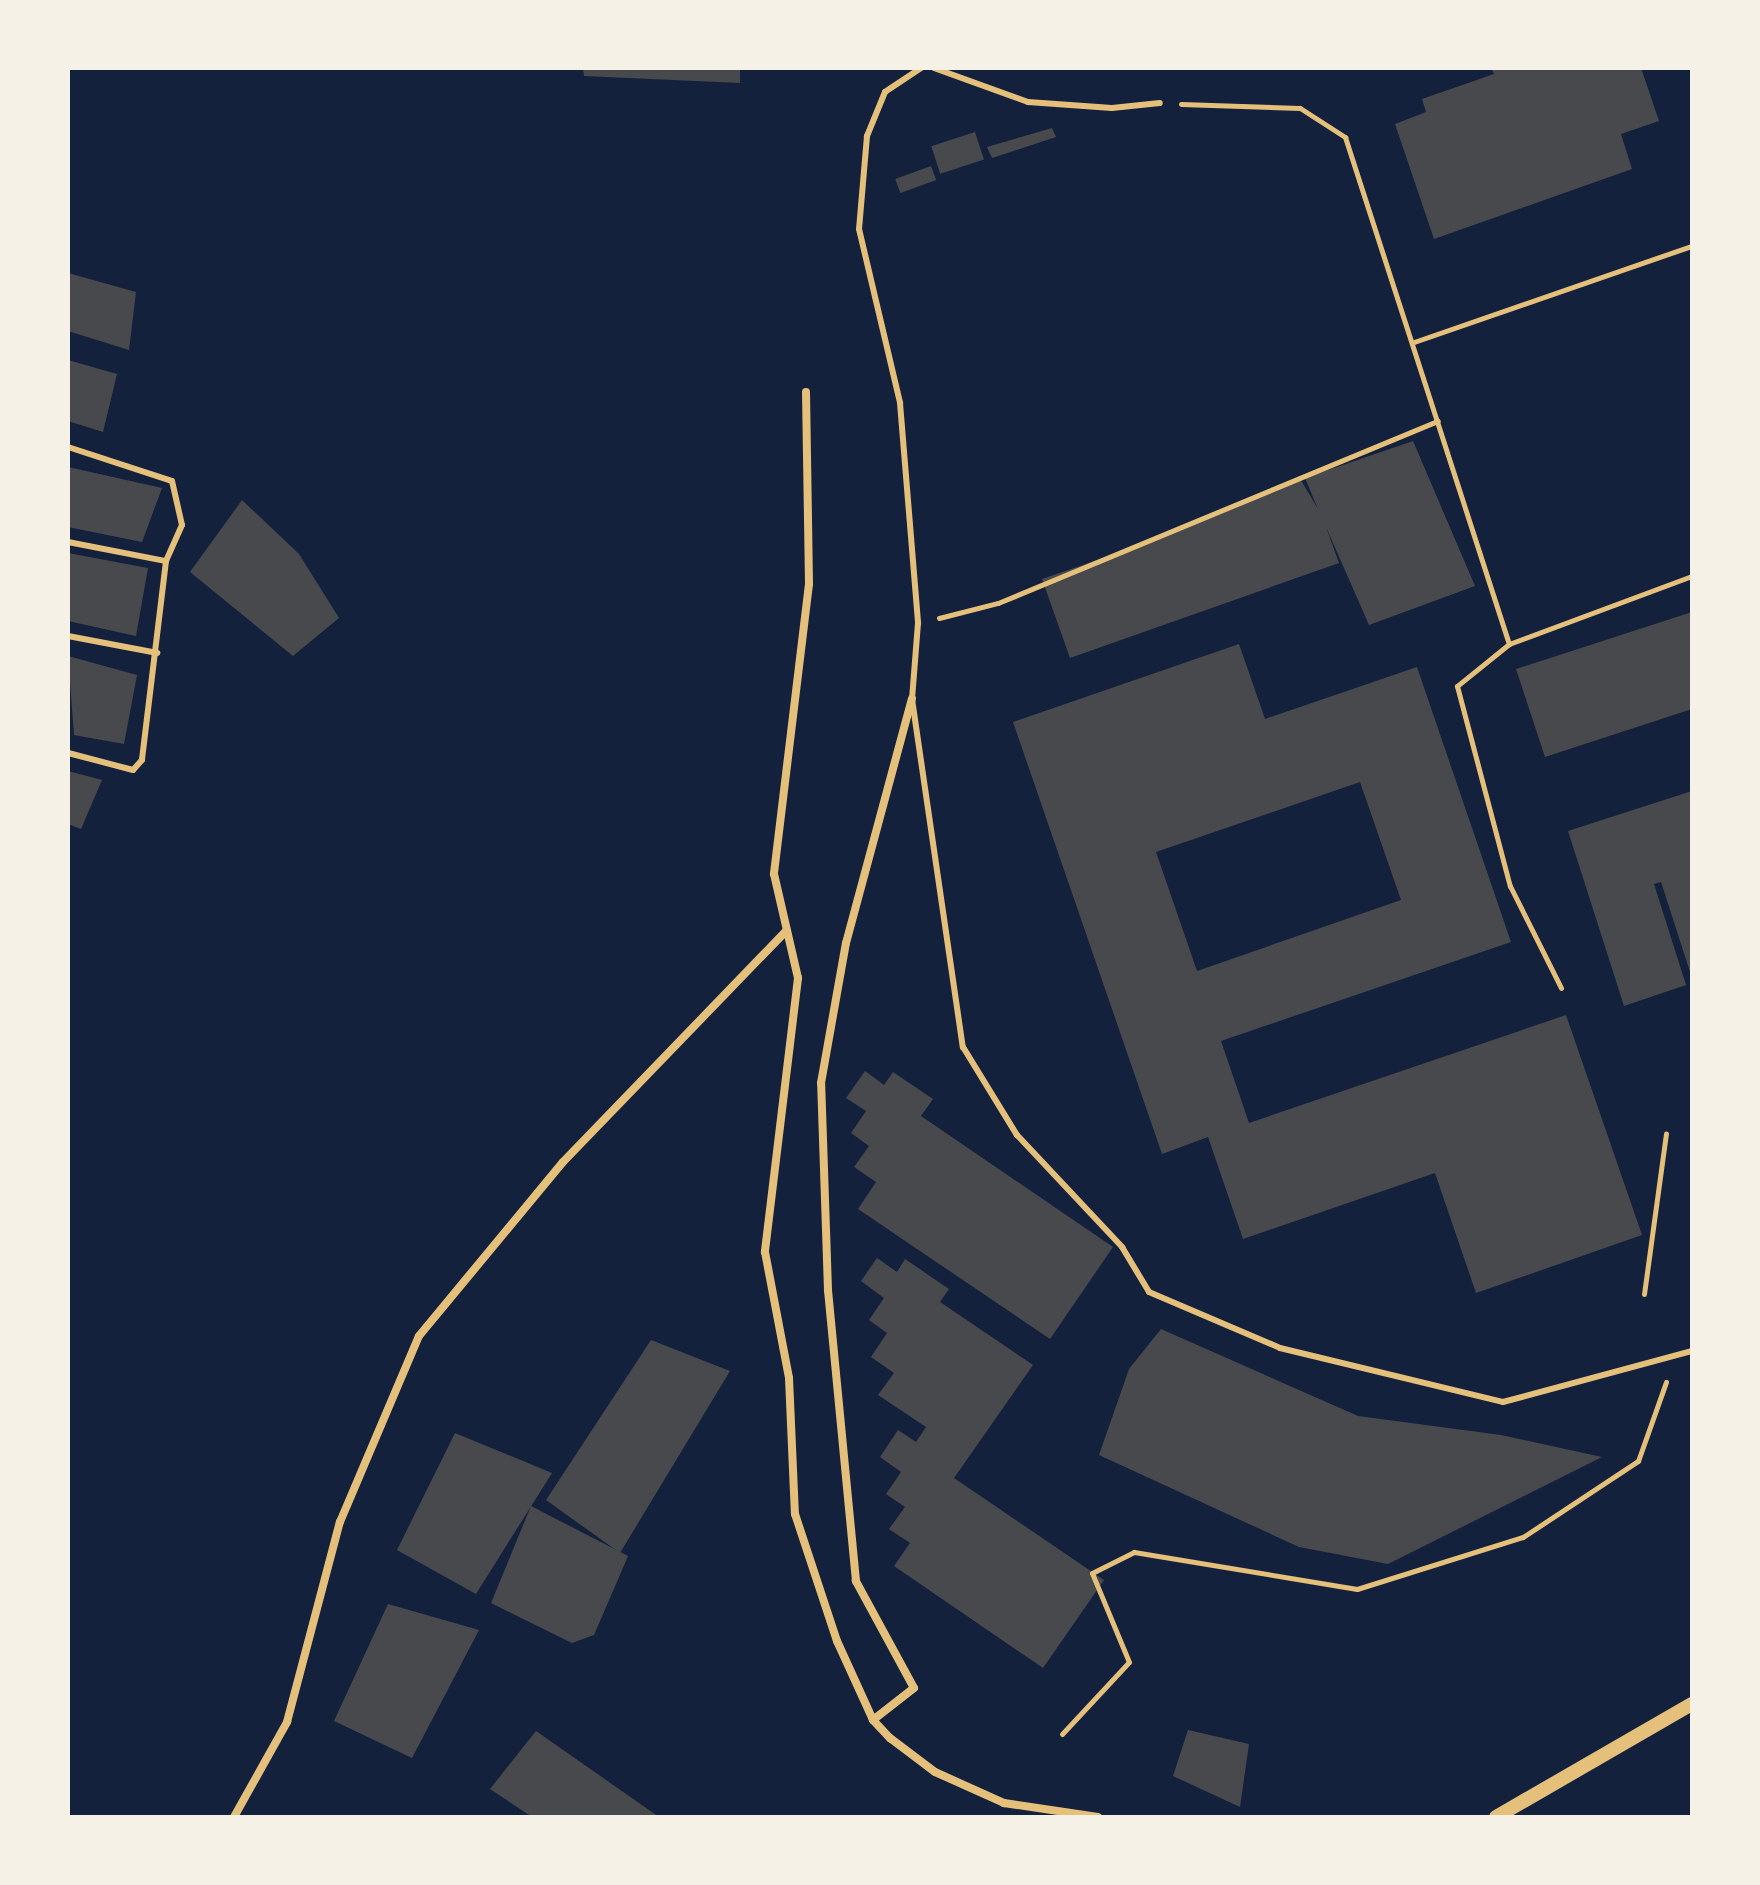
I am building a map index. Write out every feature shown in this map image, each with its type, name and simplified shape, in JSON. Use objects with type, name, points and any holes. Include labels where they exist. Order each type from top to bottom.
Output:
[{"type":"street","points":[[806,392],[809,584],[774,874],[798,978],[765,1252],[789,1378],[795,1514],[837,1641],[873,1720],[935,1772],[1004,1803],[1098,1817]]},
{"type":"street","points":[[873,1720],[914,1688],[856,1581],[828,1290],[821,1083],[846,943],[912,699]]},
{"type":"street","points":[[234,1817],[287,1722],[340,1522],[419,1336],[563,1162],[787,930]]},
{"type":"street","points":[[1496,1817],[1692,1704]]},
{"type":"lane","points":[[921,68],[885,92],[867,136],[859,229],[900,403],[918,623],[912,699],[963,1047],[1017,1135],[1122,1247],[1149,1292],[1280,1348],[1503,1402],[1692,1351]]},
{"type":"lane","points":[[934,68],[1028,102],[1112,108],[1160,103]]},
{"type":"lane","points":[[68,447],[172,481],[182,525],[166,561],[142,760],[133,770],[68,753]]},
{"type":"lane","points":[[68,542],[166,561]]},
{"type":"lane","points":[[68,636],[157,653]]},
{"type":"path","points":[[1160,103],[1300,108],[1345,137],[1414,342],[1509,644]]},
{"type":"path","points":[[1414,342],[1692,246]]},
{"type":"path","points":[[918,623],[998,603],[1438,421]]},
{"type":"path","points":[[1561,988],[1510,886],[1457,686],[1509,644],[1692,576]]},
{"type":"path","points":[[1644,1294],[1666,1133]]},
{"type":"path","points":[[1062,1734],[1129,1662],[1092,1573],[1134,1552],[1357,1589],[1523,1537],[1638,1461],[1675,1356]]},
{"type":"building","points":[[583,68],[740,68],[740,83],[584,76]]},
{"type":"building","points":[[1491,68],[1641,68],[1659,121],[1621,134],[1632,169],[1434,239],[1395,124],[1426,112],[1422,99],[1494,74]]},
{"type":"building","points":[[1052,128],[1056,137],[992,158],[987,147]]},
{"type":"building","points":[[975,132],[984,160],[940,174],[931,146]]},
{"type":"building","points":[[931,166],[936,180],[900,193],[895,179]]},
{"type":"building","points":[[68,273],[136,292],[129,350],[68,331]]},
{"type":"building","points":[[68,360],[117,374],[103,432],[68,421]]},
{"type":"building","points":[[1413,441],[1475,586],[1369,625],[1326,527],[1339,563],[1070,658],[1042,579],[1138,546],[1299,477],[1318,509],[1305,478]]},
{"type":"building","points":[[68,467],[162,488],[142,542],[68,527]]},
{"type":"building","points":[[242,500],[299,554],[339,618],[293,656],[190,572]]},
{"type":"building","points":[[68,553],[148,568],[136,636],[68,621]]},
{"type":"building","points":[[1692,612],[1692,709],[1545,757],[1516,669]]},
{"type":"building","points":[[1239,644],[1265,719],[1417,667],[1511,942],[1221,1041],[1249,1123],[1566,1015],[1642,1235],[1476,1293],[1435,1173],[1243,1239],[1208,1137],[1162,1154],[1013,722]],"holes":[[[1360,782],[1401,900],[1197,971],[1156,852]]]},
{"type":"building","points":[[68,656],[137,675],[124,744],[74,735]]},
{"type":"building","points":[[68,771],[102,780],[81,829],[68,824]]},
{"type":"building","points":[[1692,791],[1692,978],[1661,882],[1654,884],[1686,985],[1624,1006],[1568,831]]},
{"type":"building","points":[[865,1071],[884,1085],[893,1072],[933,1099],[921,1116],[1113,1247],[1050,1339],[858,1209],[876,1182],[854,1167],[869,1146],[851,1133],[866,1111],[846,1098]]},
{"type":"building","points":[[877,1258],[897,1272],[905,1259],[949,1289],[940,1302],[1033,1365],[954,1478],[1104,1580],[1043,1668],[894,1566],[910,1543],[889,1529],[905,1507],[886,1494],[901,1472],[880,1457],[898,1430],[916,1442],[926,1427],[878,1395],[894,1373],[871,1357],[887,1333],[869,1320],[884,1298],[861,1281]]},
{"type":"building","points":[[1161,1329],[1358,1416],[1501,1435],[1602,1457],[1388,1564],[1299,1547],[1099,1455],[1129,1369]]},
{"type":"building","points":[[651,1340],[730,1371],[620,1553],[546,1500]]},
{"type":"building","points":[[455,1433],[552,1473],[476,1594],[397,1550]]},
{"type":"building","points":[[531,1506],[628,1556],[594,1635],[572,1643],[491,1603]]},
{"type":"building","points":[[388,1604],[479,1630],[412,1758],[334,1721]]},
{"type":"building","points":[[1188,1730],[1249,1744],[1240,1807],[1173,1776]]},
{"type":"building","points":[[536,1731],[659,1817],[532,1817],[490,1789]]}]
